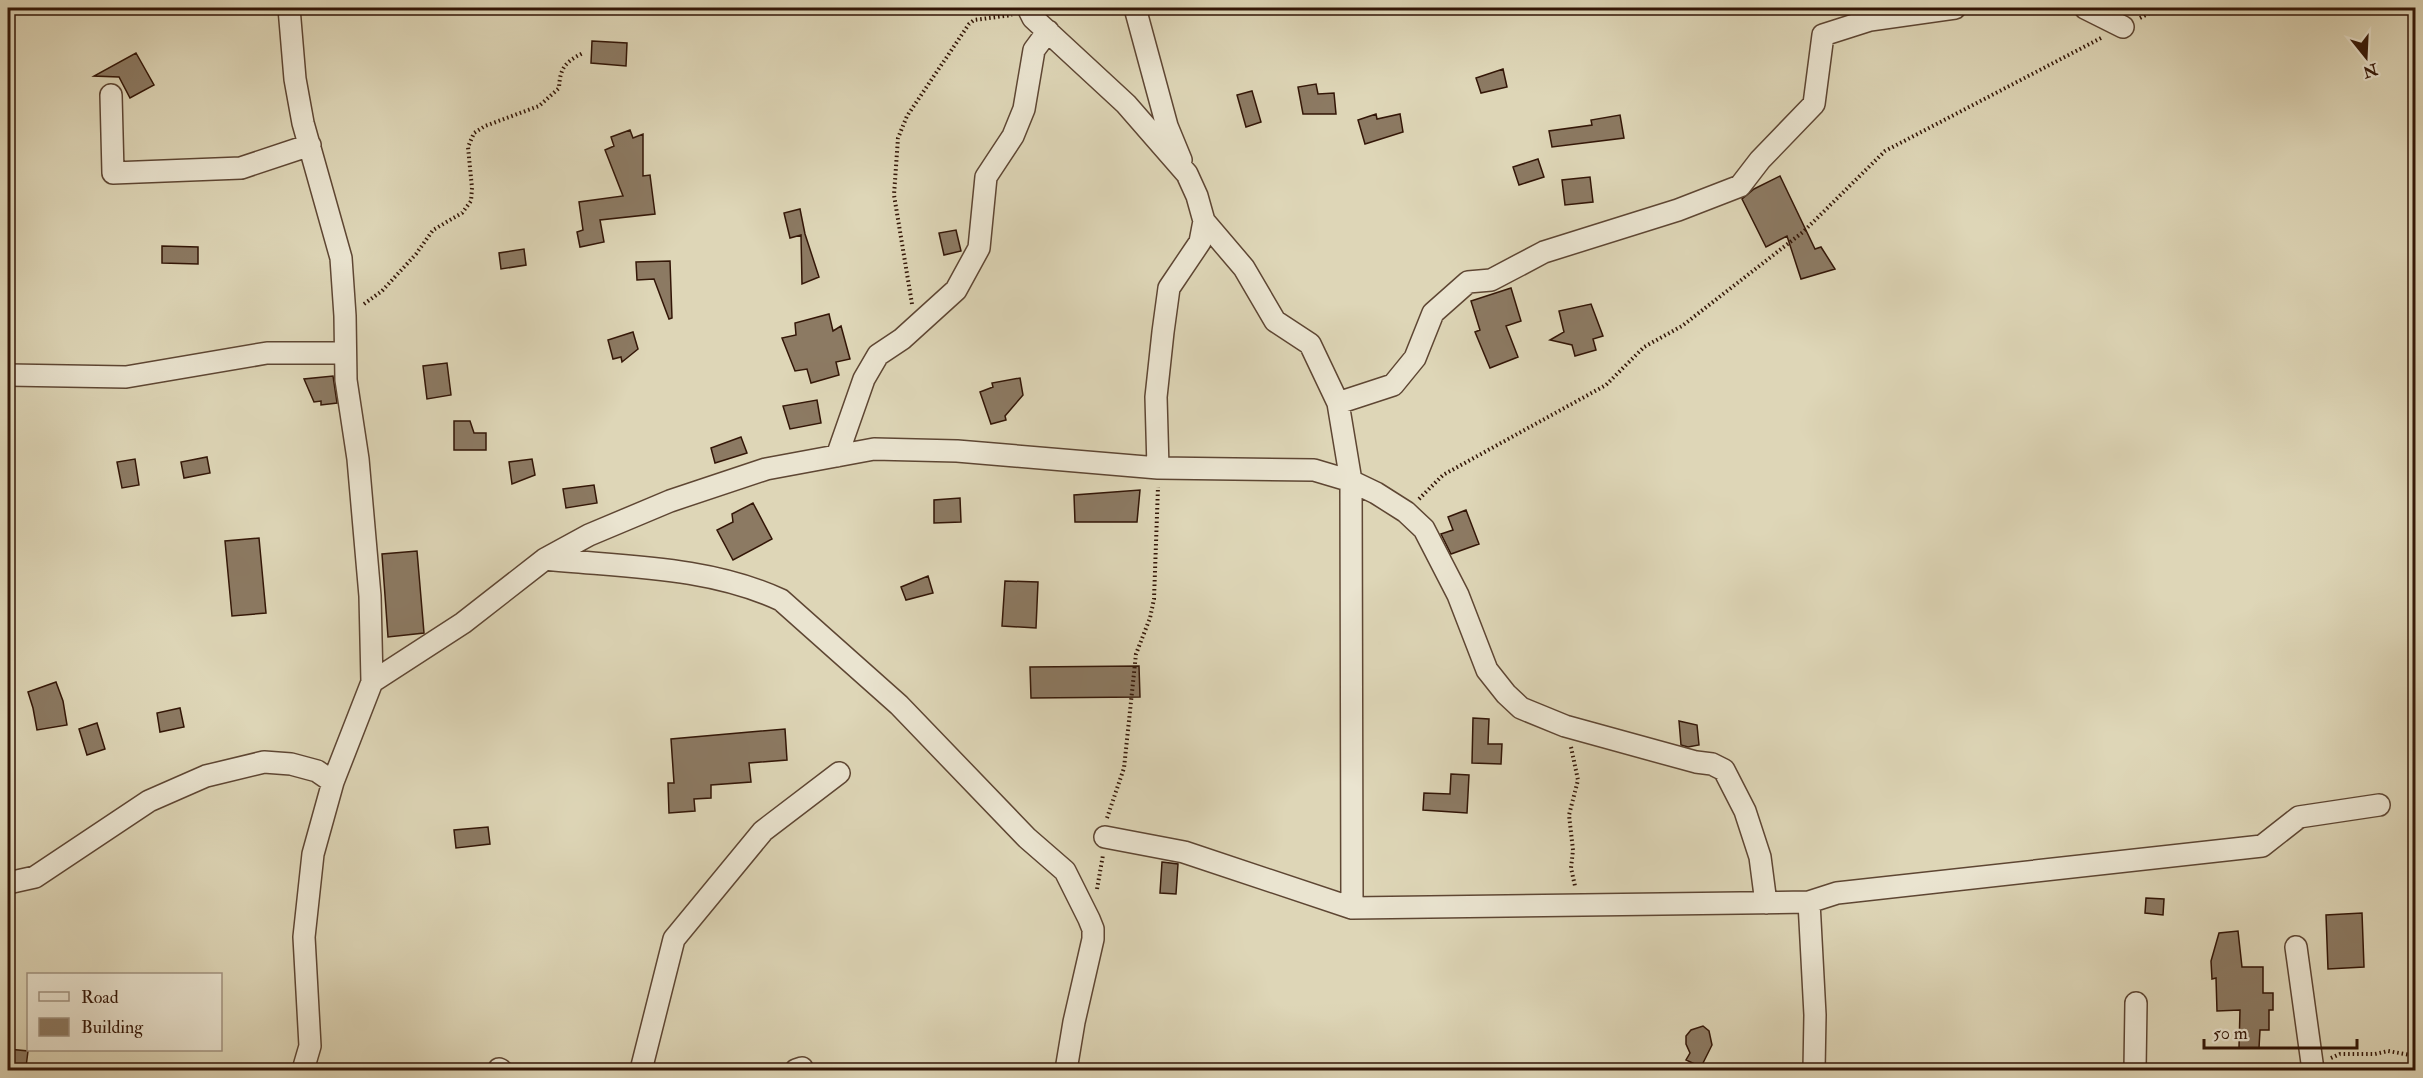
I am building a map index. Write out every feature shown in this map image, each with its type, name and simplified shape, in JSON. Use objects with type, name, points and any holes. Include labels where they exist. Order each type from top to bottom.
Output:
[{"type":"street","points":[[289,8],[295,80],[341,258],[349,406],[358,459],[370,596],[372,682],[333,782],[313,854],[304,937],[310,1046],[303,1071]]},
{"type":"street","points":[[1135,8],[1167,126],[1197,196],[1204,221],[1244,268],[1275,321],[1310,344],[1338,403],[1351,481],[1352,908]]},
{"type":"street","points":[[1338,403],[1393,384],[1415,358],[1433,313],[1468,282],[1491,280],[1544,252],[1678,210],[1740,186],[1760,160],[1814,104],[1822,35],[1870,20],[1955,8]]},
{"type":"street","points":[[2085,8],[2122,27]]},
{"type":"street","points":[[1036,19],[1126,104],[1187,174]]},
{"type":"street","points":[[837,456],[869,371],[878,356],[902,339],[956,290],[979,248],[986,177],[1013,136],[1024,109],[1034,50],[1036,19]]},
{"type":"street","points":[[111,95],[113,172],[242,168],[310,145]]},
{"type":"street","points":[[1158,468],[1156,397],[1169,288],[1200,242],[1204,221]]},
{"type":"street","points":[[8,375],[126,377],[267,353],[345,353]]},
{"type":"street","points":[[372,682],[463,623],[545,560],[588,535],[670,501],[766,469],[874,449],[957,451],[1158,468],[1314,470],[1351,481],[1376,493],[1406,512],[1424,529],[1458,595],[1487,670],[1506,694],[1521,708],[1565,726],[1696,762],[1712,764],[1724,770],[1748,820],[1760,857],[1766,903]]},
{"type":"street","points":[[545,560],[686,572],[757,589],[781,600],[899,705],[1027,837],[1065,871],[1089,919],[1093,939],[1074,1022],[1066,1071]]},
{"type":"street","points":[[8,883],[35,877],[149,801],[206,776],[264,762],[291,764],[318,771],[333,782]]},
{"type":"street","points":[[641,1071],[674,939],[763,831],[839,773]]},
{"type":"street","points":[[1105,837],[1184,852],[1352,908],[1809,902],[1837,893],[2262,846],[2299,817],[2379,805]]},
{"type":"street","points":[[1809,902],[1815,1015],[1814,1071]]},
{"type":"street","points":[[2296,947],[2313,1067]]},
{"type":"street","points":[[2135,1071],[2136,1003]]},
{"type":"street","points":[[796,1071],[802,1068],[802,1071]]},
{"type":"path","points":[[1406,512],[1443,476],[1606,385],[1644,347],[1682,326],[1803,232],[1885,151],[2160,8]]},
{"type":"path","points":[[916,325],[894,195],[898,138],[907,116],[969,24],[974,20],[1018,15],[1036,19]]},
{"type":"path","points":[[345,316],[382,291],[416,254],[433,230],[462,213],[471,201],[468,147],[474,133],[485,126],[539,106],[559,88],[561,69],[566,62],[583,53]]},
{"type":"path","points":[[1089,919],[1101,871],[1107,814],[1124,768],[1136,654],[1150,618],[1154,599],[1158,468]]},
{"type":"path","points":[[1565,726],[1578,780],[1569,814],[1573,850],[1571,868],[1575,887],[1611,905]]},
{"type":"path","points":[[2313,1067],[2340,1054],[2375,1054],[2388,1051],[2415,1056]]},
{"type":"building","points":[[592,41],[627,43],[626,66],[591,63]]},
{"type":"building","points":[[136,53],[154,85],[130,98],[119,77],[94,76]]},
{"type":"building","points":[[1503,69],[1507,87],[1481,93],[1476,78]]},
{"type":"building","points":[[1316,84],[1318,94],[1334,93],[1336,114],[1303,114],[1298,87]]},
{"type":"building","points":[[1252,91],[1261,122],[1246,127],[1237,95]]},
{"type":"building","points":[[1376,114],[1377,119],[1400,114],[1403,132],[1365,144],[1358,120]]},
{"type":"building","points":[[1620,115],[1624,138],[1552,147],[1549,131],[1592,125],[1591,120]]},
{"type":"building","points":[[630,130],[633,138],[643,134],[643,176],[650,175],[655,214],[600,220],[604,242],[580,247],[577,232],[583,230],[579,202],[623,196],[605,150],[614,146],[611,137]]},
{"type":"building","points":[[1538,159],[1544,177],[1519,185],[1513,167]]},
{"type":"building","points":[[1780,176],[1815,249],[1821,247],[1835,269],[1801,279],[1787,236],[1766,247],[1742,199],[1754,189]]},
{"type":"building","points":[[1590,177],[1593,202],[1565,205],[1562,180]]},
{"type":"building","points":[[800,209],[805,234],[819,277],[802,284],[801,235],[790,238],[784,213]]},
{"type":"building","points":[[956,230],[961,251],[944,255],[939,233]]},
{"type":"building","points":[[162,246],[198,247],[198,264],[162,263]]},
{"type":"building","points":[[524,249],[526,265],[501,269],[499,253]]},
{"type":"building","points":[[670,261],[672,318],[669,319],[654,279],[637,280],[636,262]]},
{"type":"building","points":[[1511,288],[1521,321],[1506,326],[1518,357],[1490,368],[1475,332],[1480,330],[1471,301]]},
{"type":"building","points":[[1591,304],[1603,336],[1593,339],[1596,350],[1575,356],[1572,345],[1550,340],[1564,332],[1559,311]]},
{"type":"building","points":[[829,314],[833,331],[841,326],[850,359],[836,362],[839,375],[811,383],[807,369],[795,371],[782,338],[796,335],[795,323]]},
{"type":"building","points":[[633,332],[638,349],[622,362],[621,357],[613,359],[608,340]]},
{"type":"building","points":[[447,363],[451,395],[427,399],[423,366]]},
{"type":"building","points":[[333,376],[337,403],[321,405],[321,401],[314,402],[304,379]]},
{"type":"building","points":[[1020,378],[1023,395],[1005,416],[1006,420],[991,424],[980,392],[993,387],[992,383]]},
{"type":"building","points":[[817,400],[821,423],[790,429],[783,406]]},
{"type":"building","points":[[454,421],[470,421],[474,433],[486,433],[486,450],[454,450]]},
{"type":"building","points":[[741,437],[747,453],[715,463],[711,448]]},
{"type":"building","points":[[207,457],[210,473],[184,478],[181,462]]},
{"type":"building","points":[[135,459],[139,485],[122,488],[117,462]]},
{"type":"building","points":[[532,459],[535,475],[512,484],[509,462]]},
{"type":"building","points":[[594,485],[597,503],[566,508],[563,489]]},
{"type":"building","points":[[1140,490],[1137,522],[1075,522],[1074,495]]},
{"type":"building","points":[[960,498],[961,522],[934,523],[934,500]]},
{"type":"building","points":[[753,503],[772,539],[733,560],[717,530],[733,522],[732,514]]},
{"type":"building","points":[[1466,510],[1479,544],[1451,554],[1441,534],[1453,530],[1448,517]]},
{"type":"building","points":[[259,538],[266,613],[232,616],[225,541]]},
{"type":"building","points":[[417,551],[424,633],[388,637],[382,554]]},
{"type":"building","points":[[928,576],[933,593],[906,600],[901,587]]},
{"type":"building","points":[[1005,581],[1038,582],[1036,628],[1002,626]]},
{"type":"building","points":[[1139,666],[1140,697],[1031,698],[1030,667]]},
{"type":"building","points":[[56,682],[63,701],[67,725],[37,730],[28,692]]},
{"type":"building","points":[[180,708],[184,727],[160,732],[157,713]]},
{"type":"building","points":[[1473,718],[1489,719],[1488,744],[1502,744],[1501,764],[1472,763]]},
{"type":"building","points":[[1679,721],[1697,725],[1699,745],[1688,747],[1681,745]]},
{"type":"building","points":[[97,723],[105,749],[87,755],[79,729]]},
{"type":"building","points":[[785,729],[787,760],[749,763],[751,782],[711,785],[711,798],[694,799],[695,811],[669,813],[668,783],[674,783],[671,739]]},
{"type":"building","points":[[1451,774],[1469,775],[1467,813],[1423,810],[1424,793],[1450,794]]},
{"type":"building","points":[[488,827],[490,844],[456,848],[454,830]]},
{"type":"building","points":[[1162,862],[1178,864],[1176,894],[1160,893]]},
{"type":"building","points":[[2146,898],[2164,899],[2163,915],[2145,913]]},
{"type":"building","points":[[2362,913],[2364,967],[2328,969],[2326,915]]},
{"type":"building","points":[[2238,931],[2242,967],[2263,967],[2263,993],[2273,993],[2273,1010],[2269,1010],[2269,1030],[2260,1030],[2259,1048],[2239,1048],[2240,1010],[2217,1011],[2216,978],[2212,979],[2211,961],[2219,933]]},
{"type":"building","points":[[1703,1026],[1709,1031],[1712,1045],[1701,1067],[1686,1060],[1690,1053],[1686,1044],[1686,1036],[1691,1030]]},
{"type":"building","points":[[8,1049],[28,1051],[26,1067],[8,1065]]}]
